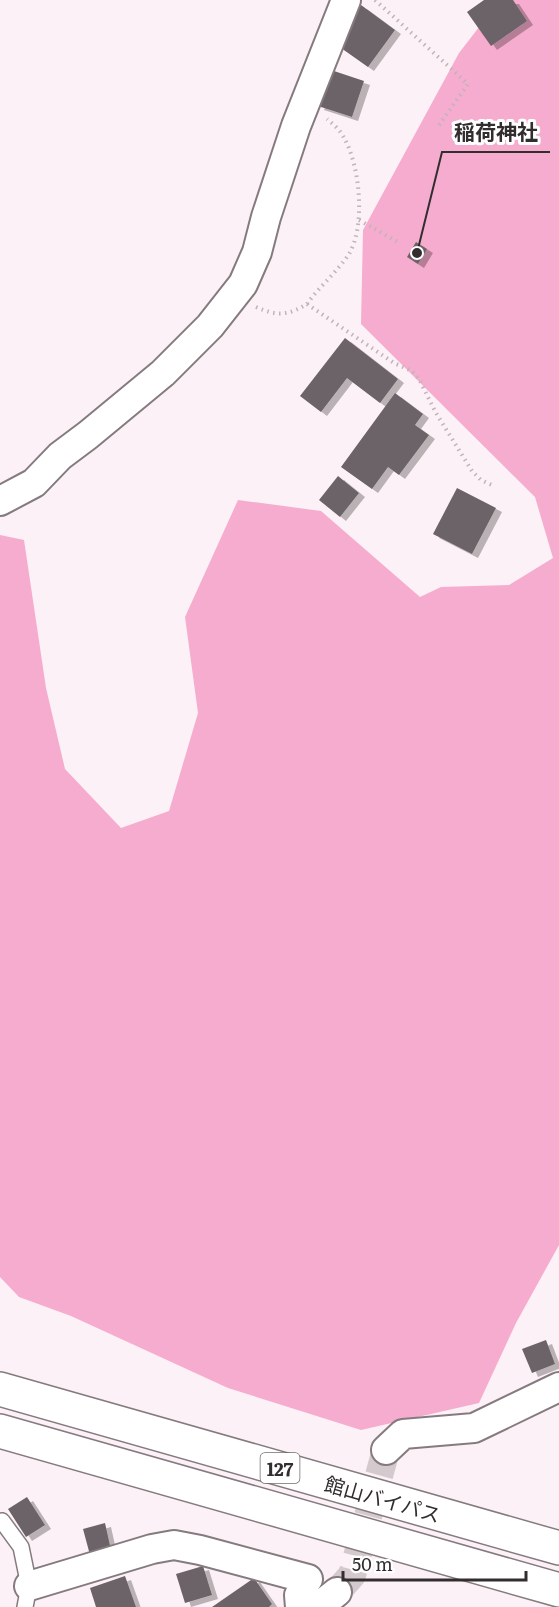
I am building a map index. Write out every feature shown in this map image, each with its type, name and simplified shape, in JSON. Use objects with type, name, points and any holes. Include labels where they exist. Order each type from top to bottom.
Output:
[{"type":"highway","name":"館山バイパス","points":[[0,1389],[559,1548]]},
{"type":"highway","name":"館山バイパス","points":[[0,1431],[559,1590]]},
{"type":"street","points":[[0,501],[34,483],[60,456],[163,373],[210,326],[243,284],[256,252],[304,104],[346,0]]},
{"type":"street","points":[[386,1450],[403,1434],[474,1428],[559,1387]]},
{"type":"street","points":[[27,1596],[152,1549],[174,1545],[308,1579],[299,1595],[300,1607]]},
{"type":"lane","points":[[2,1521],[21,1547],[27,1596]]},
{"type":"path","points":[[375,0],[468,84],[437,128]]},
{"type":"path","points":[[235,294],[258,308],[275,314],[292,313],[307,304],[348,254],[355,238],[358,220],[357,180],[351,155],[343,136],[321,112],[304,104]]},
{"type":"path","points":[[358,220],[398,243]]},
{"type":"path","points":[[307,304],[394,363],[412,371],[420,379],[436,413],[472,471],[481,480],[492,485]]},
{"type":"shaded area","points":[[500,0],[559,0],[559,1245],[516,1323],[479,1403],[361,1430],[228,1388],[71,1316],[19,1297],[0,1277],[0,535],[24,540],[46,688],[65,769],[121,828],[169,811],[198,713],[185,617],[238,500],[321,511],[420,597],[441,587],[509,585],[553,558],[535,497],[361,324],[363,230],[459,53]]},
{"type":"building","points":[[484,0],[513,0],[527,21],[491,46],[467,12]]},
{"type":"building","points":[[361,5],[395,30],[368,67],[334,43]]},
{"type":"building","points":[[331,70],[364,81],[352,117],[318,106]]},
{"type":"building","points":[[416,242],[427,249],[418,264],[407,257]]},
{"type":"building","points":[[345,338],[398,379],[380,403],[347,378],[321,412],[300,396]]},
{"type":"building","points":[[395,393],[423,414],[415,425],[429,435],[399,475],[388,467],[372,489],[341,467]]},
{"type":"building","points":[[338,476],[359,493],[340,517],[319,500]]},
{"type":"building","points":[[457,488],[496,508],[472,554],[433,534]]},
{"type":"building","points":[[546,1340],[555,1364],[532,1373],[522,1349]]},
{"type":"building","points":[[27,1497],[45,1525],[26,1537],[8,1509]]},
{"type":"building","points":[[105,1523],[111,1550],[90,1555],[83,1529]]},
{"type":"building","points":[[203,1566],[212,1595],[185,1603],[176,1574]]},
{"type":"building","points":[[125,1576],[136,1607],[96,1607],[90,1588]]},
{"type":"building","points":[[254,1578],[272,1604],[269,1607],[212,1607]]},
{"type":"tunnel","points":[[337,1592],[352,1575],[386,1450]]},
{"type":"place","name":"稲荷神社","points":[[417,253]]}]
